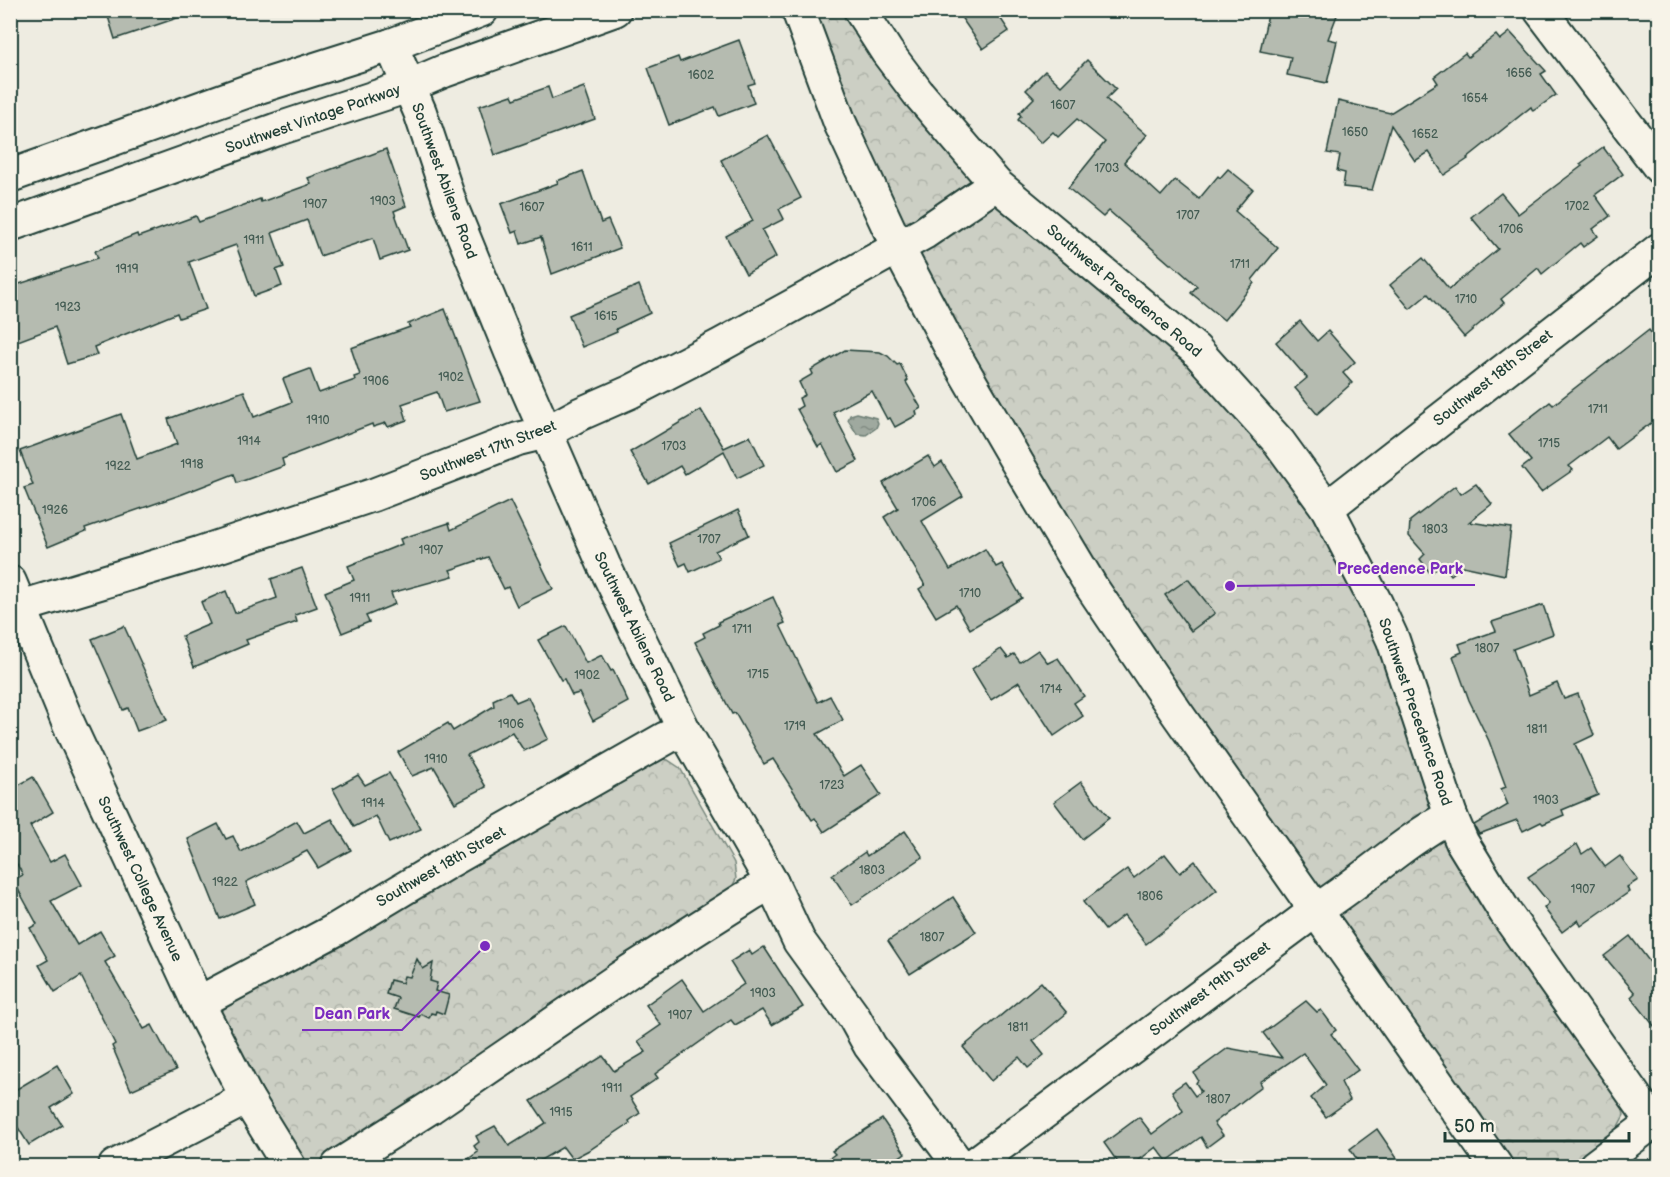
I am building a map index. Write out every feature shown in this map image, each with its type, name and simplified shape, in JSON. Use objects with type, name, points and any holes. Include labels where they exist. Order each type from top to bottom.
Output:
[{"type":"street","points":[[10,176],[262,86],[391,45],[482,10]]},
{"type":"street","name":"Southwest Vintage Parkway","points":[[10,225],[264,134],[409,86],[444,71],[615,10]]},
{"type":"street","points":[[798,10],[840,123],[897,248],[959,362],[1091,586],[1176,712],[1496,1167]]},
{"type":"street","name":"Southwest Precedence Road","points":[[861,10],[887,52],[918,93],[996,184],[1195,349],[1279,442],[1327,508],[1393,640],[1450,816],[1462,842],[1505,912],[1656,1120]]},
{"type":"street","points":[[1540,10],[1659,168]]},
{"type":"street","name":"Southwest Abilene Road","points":[[391,45],[409,86],[474,264],[604,565],[684,730],[772,883],[799,941],[854,1017],[870,1047],[960,1167]]},
{"type":"street","name":"Southwest 17th Street","points":[[14,600],[199,553],[362,499],[518,439],[547,432],[719,346],[897,248],[924,233],[996,184]]},
{"type":"street","name":"Southwest 18th Street","points":[[1327,508],[1659,249]]},
{"type":"street","name":"Southwest College Avenue","points":[[14,600],[69,725],[198,1003],[247,1098],[289,1167]]},
{"type":"street","name":"Southwest 18th Street","points":[[198,1003],[335,930],[458,856],[684,730]]},
{"type":"street","name":"Southwest 19th Street","points":[[972,1167],[1315,911],[1340,896],[1431,827],[1450,816]]},
{"type":"street","points":[[338,1167],[431,1107],[630,971],[772,883]]},
{"type":"street","points":[[115,1167],[247,1098]]},
{"type":"street","points":[[1595,1167],[1656,1120]]},
{"type":"green space","points":[[812,11],[849,11],[1169,339],[1289,474],[1352,579],[1409,721],[1622,1102],[1624,1115],[1615,1132],[1568,1166],[1508,1166],[1235,779],[1020,450],[864,150]]},
{"type":"green space","points":[[657,758],[668,760],[680,768],[734,863],[736,879],[730,891],[316,1166],[292,1166],[217,1012],[224,1002]]},
{"type":"water","points":[[857,413],[876,418],[878,423],[876,428],[866,435],[857,434],[848,420],[850,415]]},
{"type":"building","points":[[106,10],[188,10],[189,14],[115,39]]},
{"type":"building","points":[[956,10],[995,10],[1009,31],[983,49]]},
{"type":"building","points":[[1269,10],[1339,10],[1328,39],[1337,41],[1327,83],[1287,75],[1291,57],[1260,51]]},
{"type":"building","points":[[1510,32],[1546,71],[1541,74],[1556,95],[1533,111],[1531,107],[1468,159],[1444,175],[1429,152],[1415,161],[1391,125],[1372,190],[1343,187],[1345,173],[1337,171],[1340,155],[1327,153],[1338,101],[1390,113],[1438,83],[1434,77],[1465,53],[1468,57],[1496,35],[1500,40]]},
{"type":"building","points":[[739,40],[755,83],[748,85],[754,103],[719,116],[715,107],[669,125],[648,68],[678,57],[680,62]]},
{"type":"building","points":[[1087,60],[1116,89],[1106,99],[1147,135],[1124,162],[1161,196],[1175,180],[1199,199],[1218,176],[1220,178],[1228,169],[1253,189],[1235,211],[1278,248],[1252,280],[1254,283],[1224,320],[1191,293],[1197,286],[1172,264],[1109,211],[1103,217],[1068,188],[1105,142],[1077,119],[1058,137],[1053,132],[1041,143],[1018,120],[1021,116],[1019,113],[1034,98],[1026,90],[1045,71],[1061,86]]},
{"type":"building","points":[[548,87],[552,99],[584,87],[595,119],[495,155],[479,106],[512,95],[514,99]]},
{"type":"building","points":[[768,135],[801,198],[779,209],[784,219],[762,230],[776,257],[746,274],[726,236],[753,221],[721,160]]},
{"type":"building","points":[[1603,147],[1623,174],[1595,195],[1610,216],[1593,229],[1598,236],[1583,247],[1580,243],[1542,274],[1538,268],[1501,299],[1504,303],[1464,337],[1428,294],[1410,309],[1390,285],[1423,258],[1449,289],[1498,249],[1471,217],[1501,193],[1518,214],[1582,166],[1580,164]]},
{"type":"building","points":[[386,149],[406,206],[394,211],[408,250],[380,260],[373,238],[320,256],[307,220],[272,233],[284,267],[276,270],[282,286],[254,296],[236,245],[189,262],[206,309],[179,318],[177,313],[94,347],[97,355],[67,364],[55,327],[10,344],[10,287],[98,258],[95,251],[137,234],[138,237],[196,216],[199,222],[260,199],[261,202],[311,184],[308,178]]},
{"type":"building","points":[[583,171],[601,223],[608,220],[620,248],[552,274],[541,237],[521,244],[517,231],[512,233],[501,204]]},
{"type":"building","points":[[639,285],[650,313],[616,329],[617,332],[582,347],[569,315]]},
{"type":"building","points":[[445,309],[480,401],[444,412],[437,392],[402,404],[407,420],[388,427],[386,423],[373,427],[372,424],[282,459],[284,466],[237,483],[234,474],[85,528],[86,531],[48,547],[24,488],[33,485],[20,451],[121,414],[137,459],[177,444],[168,419],[244,391],[254,417],[292,402],[283,379],[310,369],[319,393],[355,380],[354,377],[360,375],[351,348],[410,327],[408,324]]},
{"type":"building","points":[[1300,321],[1317,341],[1328,331],[1355,362],[1343,373],[1352,383],[1317,414],[1295,388],[1307,378],[1276,342]]},
{"type":"building","points":[[1649,330],[1659,344],[1659,417],[1616,449],[1607,437],[1569,466],[1573,470],[1541,492],[1522,468],[1531,461],[1509,434],[1550,402],[1553,405]]},
{"type":"building","points":[[845,350],[880,352],[897,365],[900,364],[908,380],[906,382],[921,408],[916,411],[917,415],[895,427],[890,418],[887,419],[872,391],[833,412],[858,461],[837,472],[822,444],[818,447],[797,409],[802,406],[799,398],[805,395],[799,382],[813,374],[811,370]]},
{"type":"building","points":[[701,410],[724,448],[750,436],[764,465],[737,478],[724,451],[685,474],[680,466],[649,484],[630,452]]},
{"type":"building","points":[[928,456],[935,467],[942,462],[963,496],[922,521],[950,570],[985,549],[996,567],[1002,564],[1022,598],[970,629],[956,605],[936,617],[919,589],[925,585],[884,517],[898,508],[883,483]]},
{"type":"building","points":[[1476,484],[1492,504],[1469,522],[1511,528],[1505,575],[1463,566],[1451,575],[1443,565],[1430,573],[1420,559],[1425,554],[1409,536],[1410,521],[1455,486],[1461,494]]},
{"type":"building","points":[[510,501],[553,589],[517,606],[508,587],[504,589],[488,557],[450,570],[453,576],[391,593],[395,604],[366,616],[369,622],[342,633],[325,592],[354,580],[348,566],[402,544],[400,539],[449,523],[451,530]]},
{"type":"building","points":[[738,510],[749,535],[715,551],[719,558],[690,572],[686,563],[680,566],[669,543]]},
{"type":"building","points":[[302,568],[317,607],[295,615],[297,622],[246,640],[248,644],[194,667],[182,636],[210,624],[201,602],[226,591],[235,613],[277,598],[271,579]]},
{"type":"building","points":[[1188,579],[1215,613],[1191,631],[1165,595]]},
{"type":"building","points":[[773,597],[785,623],[780,625],[818,702],[830,696],[843,720],[817,734],[844,776],[861,765],[881,795],[824,832],[815,818],[812,820],[773,759],[764,764],[735,713],[732,714],[695,642],[705,637],[703,633],[719,625],[718,622]]},
{"type":"building","points":[[1543,605],[1553,634],[1513,649],[1529,695],[1557,683],[1564,699],[1578,694],[1594,735],[1575,744],[1598,795],[1562,810],[1564,815],[1543,824],[1541,822],[1523,831],[1517,820],[1479,834],[1474,825],[1508,805],[1501,789],[1506,787],[1453,656],[1462,652],[1459,644],[1496,631],[1492,622]]},
{"type":"building","points":[[124,626],[167,720],[137,731],[128,708],[123,710],[92,639]]},
{"type":"building","points":[[566,626],[586,663],[602,655],[611,671],[613,670],[628,702],[593,721],[579,693],[572,695],[538,640]]},
{"type":"building","points":[[1001,649],[1008,658],[1014,654],[1020,662],[1038,650],[1048,663],[1058,658],[1084,696],[1074,703],[1083,716],[1054,736],[1019,682],[991,700],[972,669]]},
{"type":"building","points":[[510,692],[516,702],[528,697],[548,739],[524,751],[512,732],[467,755],[486,787],[455,803],[434,767],[412,776],[398,752],[448,723],[453,731],[494,706],[493,700]]},
{"type":"building","points":[[389,773],[421,829],[389,843],[376,816],[354,827],[333,789],[358,775],[365,785]]},
{"type":"building","points":[[33,777],[53,812],[30,826],[50,862],[65,854],[82,885],[51,901],[77,945],[100,931],[115,956],[105,962],[144,1029],[152,1025],[176,1070],[131,1090],[112,1046],[115,1044],[81,976],[55,992],[39,965],[48,960],[30,928],[37,924],[13,880],[23,875],[10,852],[10,790]]},
{"type":"building","points":[[1081,782],[1109,818],[1082,839],[1054,802]]},
{"type":"building","points":[[332,819],[351,850],[318,868],[307,851],[246,882],[255,904],[220,919],[188,839],[218,824],[226,839],[233,836],[241,852],[297,821],[304,833]]},
{"type":"building","points":[[905,831],[923,857],[852,905],[832,875],[865,852],[867,856]]},
{"type":"building","points":[[1577,844],[1582,854],[1591,848],[1605,867],[1620,856],[1638,880],[1627,887],[1629,892],[1581,926],[1578,920],[1562,932],[1544,908],[1549,903],[1528,877]]},
{"type":"building","points":[[1165,854],[1180,873],[1195,861],[1217,890],[1146,944],[1124,915],[1105,930],[1083,902],[1127,869],[1134,878]]},
{"type":"building","points":[[953,897],[976,932],[910,974],[888,941]]},
{"type":"building","points":[[1630,936],[1659,974],[1659,1032],[1631,997],[1635,993],[1604,956]]},
{"type":"building","points":[[764,947],[803,1007],[772,1025],[762,1010],[735,1025],[731,1020],[655,1074],[658,1078],[630,1097],[640,1113],[629,1121],[630,1123],[572,1159],[563,1147],[529,1167],[457,1167],[478,1152],[474,1146],[479,1142],[476,1136],[495,1126],[509,1146],[546,1123],[531,1101],[603,1056],[614,1071],[646,1052],[638,1041],[661,1025],[646,1005],[682,979],[704,1011],[744,984],[730,962],[749,950],[752,955]]},
{"type":"building","points":[[417,959],[423,969],[433,963],[430,981],[437,983],[435,991],[449,995],[444,1014],[436,1011],[435,1014],[431,1013],[429,1018],[421,1014],[419,1017],[394,1009],[398,998],[386,994],[390,980],[402,983],[404,976],[410,977]]},
{"type":"building","points":[[1041,982],[1067,1013],[1033,1041],[1044,1055],[1028,1068],[1019,1057],[991,1081],[963,1047]]},
{"type":"building","points":[[1306,1001],[1317,1012],[1321,1010],[1336,1030],[1331,1034],[1358,1070],[1341,1082],[1350,1100],[1326,1117],[1311,1098],[1326,1085],[1303,1053],[1260,1082],[1262,1086],[1214,1123],[1223,1135],[1207,1147],[1201,1137],[1167,1161],[1156,1147],[1130,1167],[1121,1167],[1104,1143],[1139,1117],[1152,1134],[1183,1111],[1172,1091],[1185,1082],[1195,1096],[1201,1091],[1194,1073],[1228,1048],[1282,1058],[1263,1033]]},
{"type":"building","points":[[57,1065],[74,1094],[51,1108],[62,1125],[29,1145],[10,1115],[10,1093]]},
{"type":"building","points":[[882,1119],[905,1153],[885,1167],[817,1167],[835,1154],[832,1151]]},
{"type":"building","points":[[1377,1129],[1403,1167],[1362,1167],[1350,1149]]},
{"type":"place","name":"Precedence Park","points":[[1230,586]]},
{"type":"place","name":"Dean Park","points":[[485,946]]}]
